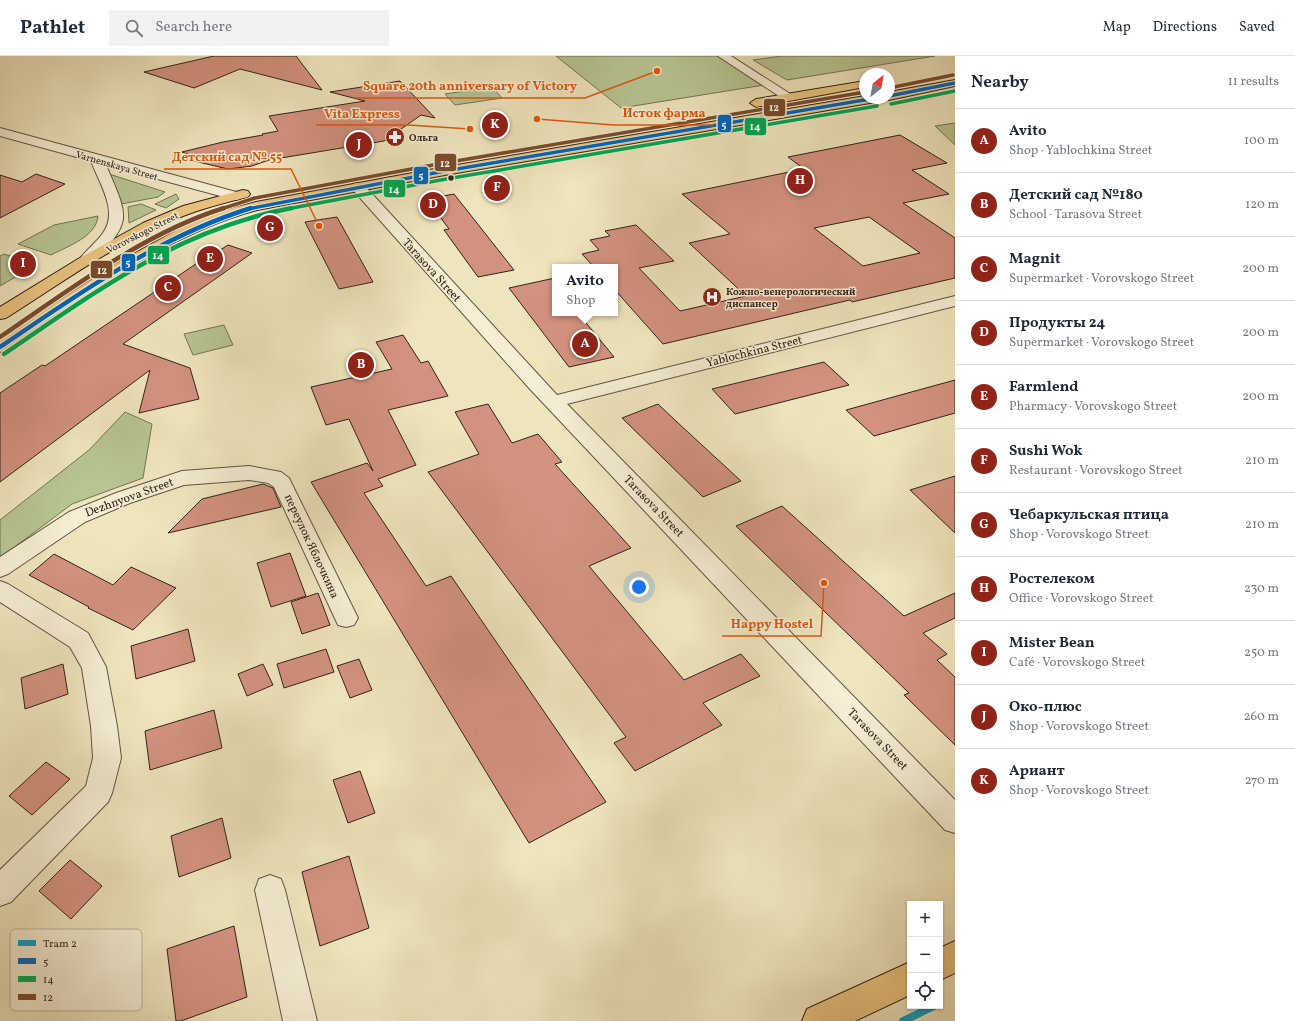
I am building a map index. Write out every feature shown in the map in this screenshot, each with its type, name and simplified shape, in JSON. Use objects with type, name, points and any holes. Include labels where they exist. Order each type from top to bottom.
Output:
[{"type":"main road","points":[[895,79],[955,69]]},
{"type":"main road","points":[[895,95],[955,83]]},
{"type":"main road","name":"Vorovskogo Street","points":[[0,314],[86,261],[171,216],[204,204],[235,196],[627,128],[859,85]]},
{"type":"main road","name":"Vorovskogo Street","points":[[0,347],[121,267],[199,224],[226,214],[256,206],[358,187],[859,101]]},
{"type":"main road","points":[[943,963],[955,957]]},
{"type":"main road","points":[[819,1021],[907,979]]},
{"type":"street","points":[[723,56],[789,97]]},
{"type":"street","name":"Varnenskaya Street","points":[[0,132],[235,196]]},
{"type":"street","points":[[86,261],[109,234],[117,217],[110,191],[97,159]]},
{"type":"street","name":"Tarasova Street","points":[[358,187],[553,402],[955,820]]},
{"type":"street","name":"Yablochkina Street","points":[[553,402],[955,301]]},
{"type":"street","name":"Dezhnyova Street","points":[[0,568],[77,517],[123,498],[182,478],[249,473],[274,477]]},
{"type":"street","name":"переулок Яблочкина","points":[[274,477],[282,483],[346,618]]},
{"type":"street","points":[[0,590],[79,640],[94,667],[104,726],[107,758],[98,793],[0,891]]},
{"type":"street","points":[[270,890],[300,1021]]},
{"type":"green space","points":[[556,56],[717,56],[764,85],[621,108]]},
{"type":"green space","points":[[782,56],[935,56],[787,80],[753,60]]},
{"type":"green space","points":[[492,87],[502,98],[455,105],[445,94]]},
{"type":"green space","points":[[955,123],[955,145],[935,126]]},
{"type":"green space","points":[[109,174],[165,192],[158,197],[121,204]]},
{"type":"green space","points":[[176,194],[179,199],[166,208],[155,204]]},
{"type":"green space","points":[[141,204],[156,210],[129,223],[128,207]]},
{"type":"green space","points":[[98,216],[92,230],[87,235],[51,255],[18,244],[54,225]]},
{"type":"green space","points":[[4,254],[36,265],[0,286],[0,256]]},
{"type":"green space","points":[[224,325],[233,345],[193,355],[184,334]]},
{"type":"green space","points":[[125,412],[152,424],[143,478],[72,504],[0,558],[0,520],[89,450]]},
{"type":"building","points":[[214,56],[296,56],[322,90],[240,69],[194,88],[144,72]]},
{"type":"building","points":[[400,81],[435,118],[421,115],[384,141],[269,160],[252,166],[228,169],[190,160],[196,157],[182,152],[278,131],[269,116],[365,101],[330,92]]},
{"type":"building","points":[[900,135],[947,163],[912,170],[949,194],[903,203],[955,238],[955,278],[852,302],[850,300],[663,344],[618,293],[618,264],[591,264],[582,254],[599,250],[590,240],[610,236],[605,231],[636,225],[674,261],[639,268],[680,311],[746,296],[689,243],[730,234],[682,194],[804,169],[788,157]],"holes":[[[869,217],[920,253],[863,266],[814,228]]]},
{"type":"building","points":[[36,174],[65,184],[0,218],[0,175],[22,182]]},
{"type":"building","points":[[454,194],[514,270],[478,277],[444,230],[449,229],[427,199]]},
{"type":"building","points":[[337,217],[373,282],[339,289],[305,222]]},
{"type":"building","points":[[228,245],[252,253],[123,344],[190,368],[199,399],[139,413],[150,370],[0,482],[0,393],[42,365],[45,366],[215,251],[217,252]]},
{"type":"building","points":[[552,279],[552,316],[580,316],[614,357],[569,367],[509,288]]},
{"type":"building","points":[[403,335],[421,363],[428,361],[448,396],[388,410],[416,465],[378,479],[383,486],[364,493],[426,586],[451,576],[606,802],[529,843],[311,482],[367,463],[373,471],[349,419],[326,425],[311,387],[392,369],[376,342]]},
{"type":"building","points":[[824,362],[849,385],[735,414],[712,389]]},
{"type":"building","points":[[955,380],[955,413],[874,436],[846,410]]},
{"type":"building","points":[[488,404],[512,443],[538,434],[562,462],[555,464],[631,548],[589,566],[684,680],[741,654],[760,676],[703,703],[722,725],[635,771],[614,743],[626,737],[428,472],[479,454],[455,412]]},
{"type":"building","points":[[658,404],[741,481],[703,497],[622,418]]},
{"type":"building","points":[[955,476],[955,533],[910,490]]},
{"type":"building","points":[[263,484],[273,488],[281,507],[168,533],[202,499]]},
{"type":"building","points":[[782,506],[904,616],[955,593],[955,618],[923,633],[947,654],[937,660],[955,677],[955,745],[904,695],[909,693],[736,526]]},
{"type":"building","points":[[290,553],[306,596],[271,607],[257,563]]},
{"type":"building","points":[[54,554],[113,585],[131,567],[176,588],[133,630],[88,608],[89,607],[29,575]]},
{"type":"building","points":[[318,593],[330,625],[302,634],[291,602]]},
{"type":"building","points":[[188,629],[195,661],[136,679],[131,646]]},
{"type":"building","points":[[326,649],[334,672],[284,688],[277,664]]},
{"type":"building","points":[[359,659],[372,690],[350,698],[337,666]]},
{"type":"building","points":[[63,664],[68,694],[25,709],[21,678]]},
{"type":"building","points":[[263,664],[273,685],[247,696],[238,674]]},
{"type":"building","points":[[214,710],[222,748],[150,770],[145,731]]},
{"type":"building","points":[[46,762],[70,779],[32,815],[9,796]]},
{"type":"building","points":[[360,771],[375,813],[348,823],[333,780]]},
{"type":"building","points":[[222,818],[231,858],[179,877],[171,836]]},
{"type":"building","points":[[349,856],[369,928],[320,946],[302,872]]},
{"type":"building","points":[[70,860],[102,886],[71,919],[39,891]]},
{"type":"building","points":[[234,926],[247,997],[181,1021],[176,1021],[167,949]]},
{"type":"tram line","name":"2","points":[[903,1021],[928,1009]]},
{"type":"transit line","name":"12","points":[[895,87],[953,75]]},
{"type":"transit line","name":"5","points":[[895,95],[955,83]]},
{"type":"transit line","name":"14","points":[[895,103],[955,91]]},
{"type":"transit line","name":"12","points":[[0,337],[91,276],[154,239],[186,223],[220,209],[255,198],[444,163],[859,93]]},
{"type":"transit line","name":"5","points":[[0,347],[92,285],[155,247],[187,231],[221,217],[256,206],[445,171],[859,101]]},
{"type":"transit line","name":"14","points":[[4,354],[95,293],[157,255],[223,225],[258,214],[446,179],[877,106]]},
{"type":"place","name":"Square 20th anniversary of Victory","points":[[657,71]]},
{"type":"place","name":"Исток фарма","points":[[537,119]]},
{"type":"place","name":"Ариант","points":[[495,125]]},
{"type":"place","name":"Vita Express","points":[[470,129]]},
{"type":"place","name":"Ольга","points":[[395,137]]},
{"type":"place","name":"Око-плюс","points":[[359,145]]},
{"type":"place","name":"Ростелеком","points":[[800,181]]},
{"type":"place","name":"Sushi Wok","points":[[497,188]]},
{"type":"place","name":"Продукты 24","points":[[433,205]]},
{"type":"place","name":"Детский сад № 55","points":[[319,226]]},
{"type":"place","name":"Чебаркульская птица","points":[[270,228]]},
{"type":"place","name":"Farmlend","points":[[210,259]]},
{"type":"place","name":"Mister Bean","points":[[23,264]]},
{"type":"place","name":"Magnit","points":[[168,288]]},
{"type":"place","name":"Кожно-венерологический диспансер","points":[[712,297]]},
{"type":"place","name":"Avito","points":[[585,344]]},
{"type":"place","name":"Детский сад №180","points":[[361,365]]},
{"type":"place","name":"Happy Hostel","points":[[824,583]]}]
